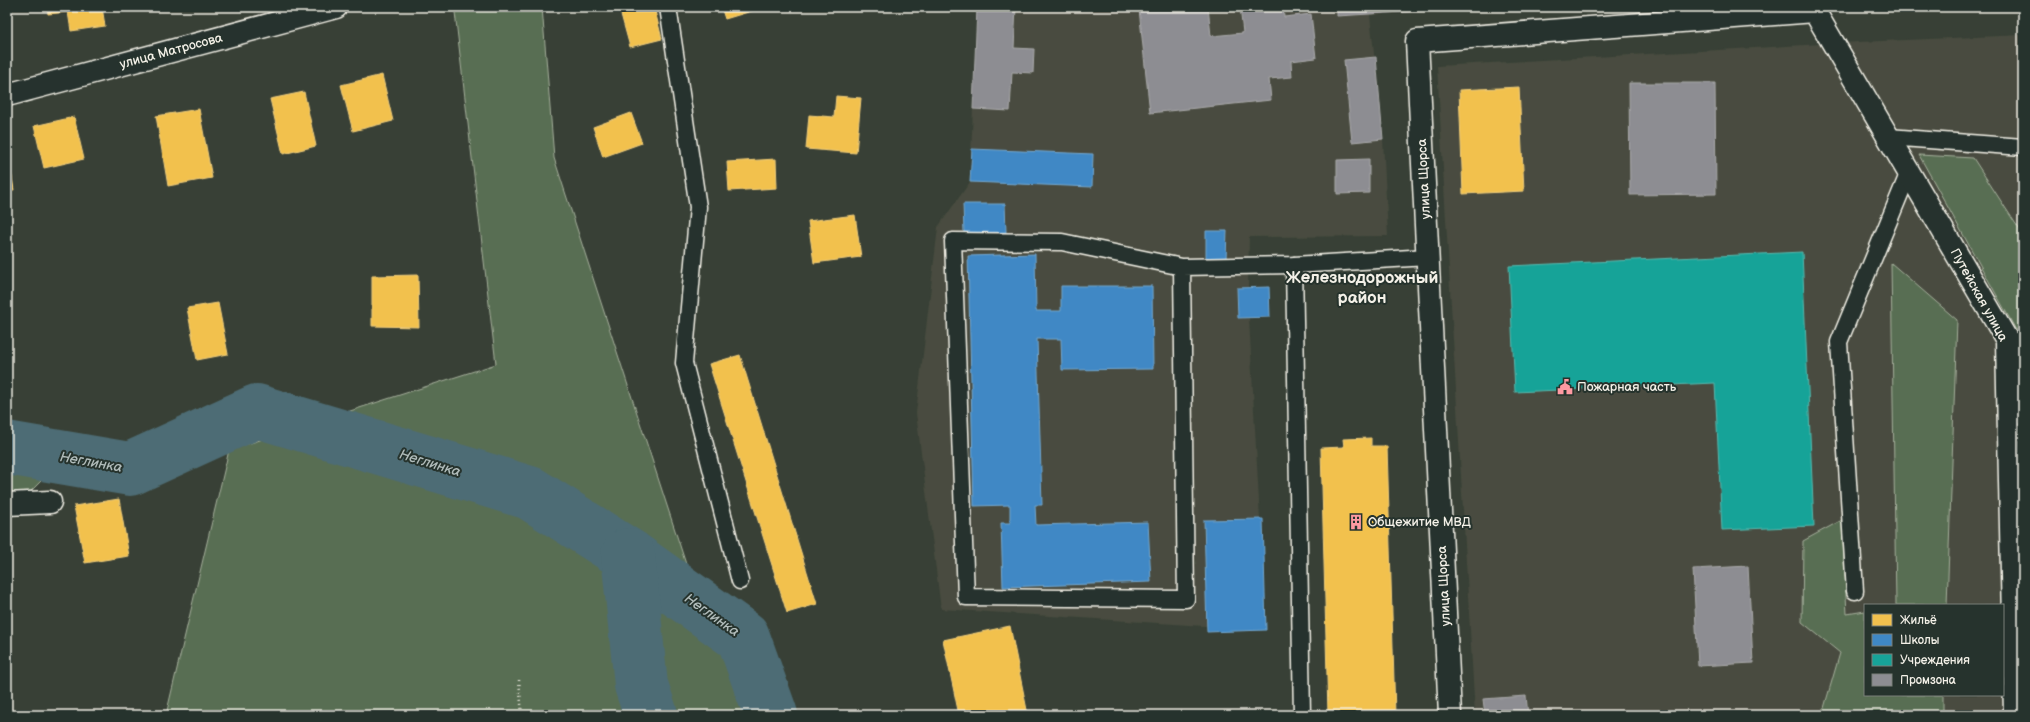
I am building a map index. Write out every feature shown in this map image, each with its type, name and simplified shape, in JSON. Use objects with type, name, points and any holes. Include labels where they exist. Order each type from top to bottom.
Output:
[{"type":"street","name":"улица Матросова","points":[[7,95],[336,7]]},
{"type":"street","name":"Путейская улица","points":[[1813,9],[1909,172],[2015,341],[2016,714]]},
{"type":"street","name":"улица Щорса","points":[[1450,715],[1417,41],[1813,9]]},
{"type":"street","points":[[7,504],[50,502]]},
{"type":"lane","points":[[668,7],[698,207],[684,363],[740,581]]},
{"type":"lane","points":[[1888,137],[2023,147]]},
{"type":"lane","points":[[1855,591],[1839,342],[1909,172]]},
{"type":"lane","points":[[1182,267],[1186,599],[966,597],[953,241],[1062,242],[1182,267],[1294,265],[1428,257]]},
{"type":"lane","points":[[1294,265],[1302,715]]},
{"type":"path","points":[[519,680],[522,715]]},
{"type":"shaded area","points":[[977,7],[1484,7],[1370,15],[1383,139],[1388,236],[1249,237],[1248,288],[1269,287],[1270,317],[1249,318],[1266,630],[941,609],[916,413],[938,227],[970,182]]},
{"type":"shaded area","points":[[2023,35],[2023,715],[1475,715],[1437,66],[1858,42]]},
{"type":"green space","points":[[473,7],[542,7],[554,158],[710,638],[781,715],[166,715],[229,450],[496,364],[455,12]]},
{"type":"green space","points":[[1919,155],[1973,158],[2023,235],[2023,331],[2016,330]]},
{"type":"green space","points":[[1891,263],[1957,320],[1947,604],[1896,604]]},
{"type":"green space","points":[[30,458],[42,480],[30,492],[7,495],[7,459]]},
{"type":"green space","points":[[1842,520],[1847,614],[1864,611],[1864,696],[1943,696],[1943,715],[1822,715],[1840,653],[1802,622],[1803,541]]},
{"type":"building: Жильё","points":[[47,7],[102,7],[105,26],[71,31],[68,12],[48,14]]},
{"type":"building: Жильё","points":[[619,7],[654,7],[662,39],[630,47]]},
{"type":"building: Жильё","points":[[721,7],[754,7],[755,10],[725,19]]},
{"type":"building: Жильё","points":[[382,75],[393,121],[353,131],[341,85]]},
{"type":"building: Жильё","points":[[1519,87],[1524,191],[1463,194],[1459,90]]},
{"type":"building: Жильё","points":[[304,92],[316,146],[283,154],[270,99]]},
{"type":"building: Жильё","points":[[836,96],[861,98],[856,153],[806,149],[809,115],[834,117]]},
{"type":"building: Жильё","points":[[199,109],[212,178],[168,186],[156,116]]},
{"type":"building: Жильё","points":[[631,113],[642,143],[603,157],[593,127]]},
{"type":"building: Жильё","points":[[74,117],[84,159],[44,168],[34,126]]},
{"type":"building: Жильё","points":[[7,146],[14,190],[7,191]]},
{"type":"building: Жильё","points":[[776,159],[777,188],[729,191],[727,162]]},
{"type":"building: Жильё","points":[[855,215],[861,257],[814,263],[808,221]]},
{"type":"building: Жильё","points":[[418,275],[419,327],[372,326],[372,276]]},
{"type":"building: Жильё","points":[[218,303],[228,354],[197,360],[187,308]]},
{"type":"building: Жильё","points":[[740,355],[817,604],[787,613],[709,364]]},
{"type":"building: Жильё","name":"Общежитие МВД","points":[[1371,438],[1371,446],[1387,446],[1395,715],[1328,715],[1321,448],[1344,447],[1343,439]]},
{"type":"building: Жильё","points":[[119,499],[129,556],[85,563],[74,506]]},
{"type":"building: Жильё","points":[[1010,626],[1028,715],[959,715],[943,640]]},
{"type":"building: Школы","points":[[972,149],[1093,154],[1092,187],[970,182]]},
{"type":"building: Школы","points":[[963,204],[1005,204],[1006,232],[964,233]]},
{"type":"building: Школы","points":[[1206,231],[1227,231],[1226,259],[1206,258]]},
{"type":"building: Школы","points":[[1035,254],[1036,311],[1061,311],[1061,286],[1152,286],[1153,369],[1062,370],[1061,339],[1037,339],[1042,505],[1035,505],[1036,525],[1148,522],[1151,582],[1003,587],[1001,523],[1010,523],[1010,505],[974,506],[968,256]]},
{"type":"building: Школы","points":[[1269,287],[1270,317],[1238,318],[1237,288]]},
{"type":"building: Школы","points":[[1263,519],[1266,630],[1207,632],[1204,520]]},
{"type":"building: Учреждения","name":"Пожарная часть","points":[[1802,252],[1814,526],[1722,530],[1715,383],[1515,392],[1509,266]]},
{"type":"building: Промзона","points":[[977,7],[1016,7],[1014,48],[1034,49],[1033,73],[1012,72],[1010,111],[973,109]]},
{"type":"building: Промзона","points":[[1147,7],[1208,7],[1211,36],[1243,33],[1240,7],[1283,7],[1284,17],[1311,14],[1316,58],[1291,61],[1292,77],[1269,79],[1271,100],[1150,113],[1139,9]]},
{"type":"building: Промзона","points":[[1337,7],[1484,7],[1337,16]]},
{"type":"building: Промзона","points":[[1376,57],[1383,139],[1352,142],[1344,60]]},
{"type":"building: Промзона","points":[[1629,83],[1715,83],[1716,194],[1630,195]]},
{"type":"building: Промзона","points":[[1369,159],[1369,193],[1337,194],[1337,160]]},
{"type":"building: Промзона","points":[[1748,566],[1753,663],[1698,666],[1693,569]]},
{"type":"building: Промзона","points":[[1526,696],[1528,715],[1485,715],[1483,699]]},
{"type":"waterway","name":"Неглинка","points":[[7,448],[130,469],[257,411],[530,493],[628,555],[743,637],[771,715]]},
{"type":"waterway","points":[[628,555],[641,685],[651,715]]},
{"type":"place","name":"Пожарная часть","points":[[1565,387]]},
{"type":"place","name":"Общежитие МВД","points":[[1356,522]]},
{"type":"district","name":"Железнодорожный район","points":[[1362,288]]}]
